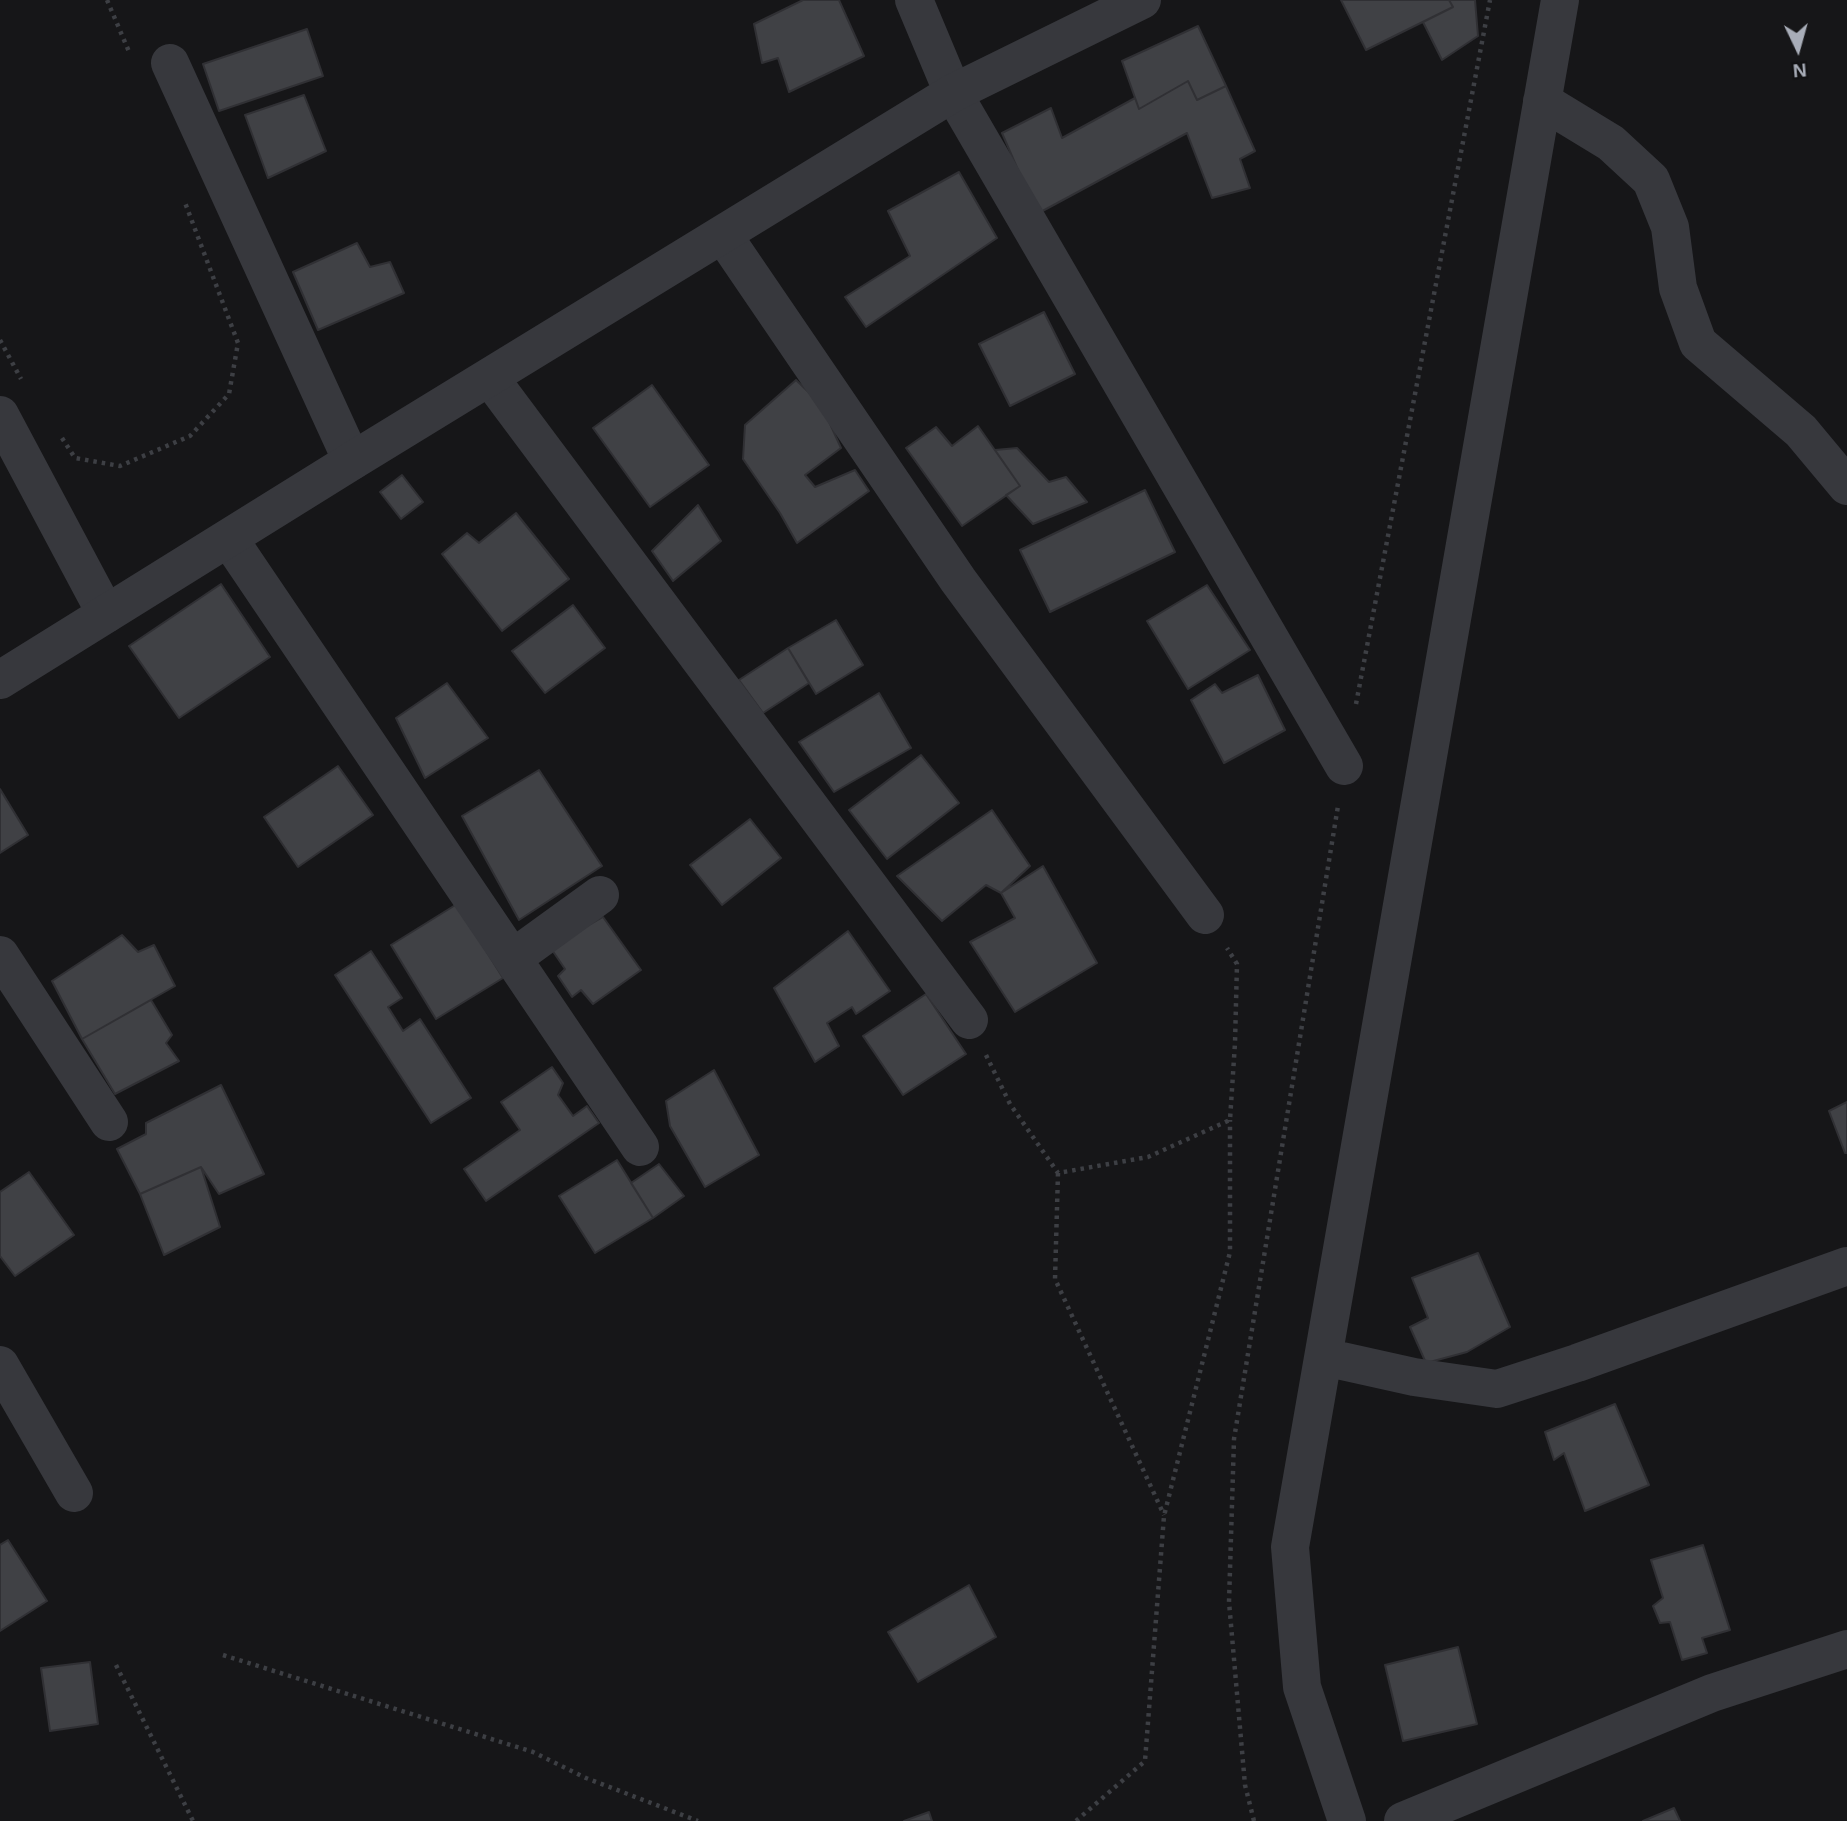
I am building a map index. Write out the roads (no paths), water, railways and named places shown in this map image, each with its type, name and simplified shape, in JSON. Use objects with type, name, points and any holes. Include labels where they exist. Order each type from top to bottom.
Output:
[{"type":"street","points":[[914,0],[953,93],[1345,766]]},
{"type":"street","points":[[0,680],[352,460],[953,93],[1142,0]]},
{"type":"street","points":[[1347,1821],[1303,1686],[1290,1547],[1560,0]]},
{"type":"street","points":[[152,63],[352,460]]},
{"type":"street","points":[[1542,101],[1611,143],[1651,180],[1670,227],[1678,288],[1698,343],[1801,431],[1847,486]]},
{"type":"street","points":[[723,235],[958,580],[1205,915]]},
{"type":"street","points":[[489,378],[970,1020]]},
{"type":"street","points":[[0,415],[106,614]]},
{"type":"street","points":[[229,539],[640,1147]]},
{"type":"street","points":[[513,958],[600,895]]},
{"type":"street","points":[[0,955],[109,1122]]},
{"type":"street","points":[[1324,1357],[1415,1377],[1497,1389],[1847,1266]]},
{"type":"street","points":[[0,1365],[74,1493]]},
{"type":"street","points":[[1403,1821],[1712,1693],[1847,1649]]}]
